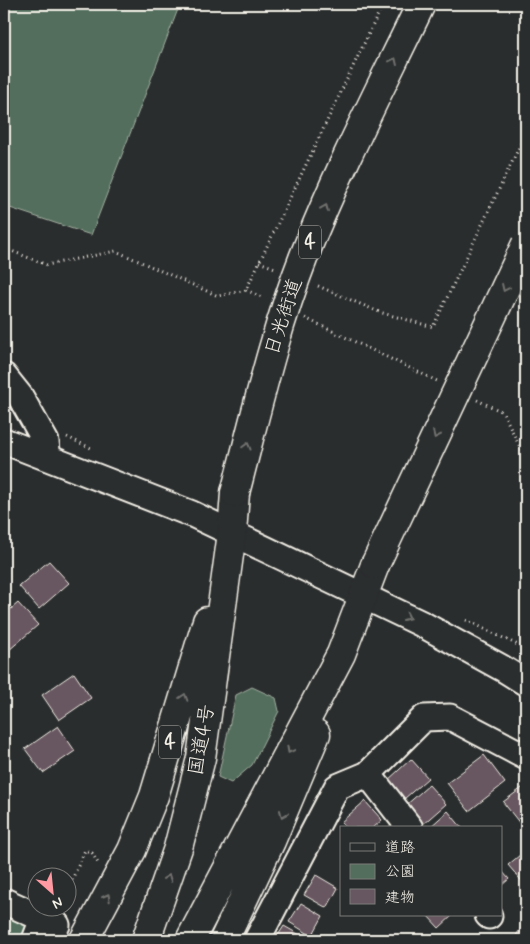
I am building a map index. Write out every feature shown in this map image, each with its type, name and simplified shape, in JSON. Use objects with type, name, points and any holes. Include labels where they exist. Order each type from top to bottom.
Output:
[{"type":"highway","name":"日光街道","points":[[232,533],[235,493],[261,390],[304,257],[327,202],[421,4]]},
{"type":"highway","points":[[190,940],[340,654],[374,565],[526,244]]},
{"type":"highway","name":"4","points":[[84,940],[132,850],[154,796],[232,533]]},
{"type":"highway","name":"国道4号","points":[[146,940],[178,848],[201,758],[232,533]]},
{"type":"highway","points":[[224,940],[271,841],[313,744],[325,710],[340,654]]},
{"type":"street","points":[[4,376],[20,396],[46,442],[48,458]]},
{"type":"street","points":[[4,440],[192,514],[422,624],[526,683]]},
{"type":"street","points":[[257,940],[337,787],[368,774],[424,718],[450,717],[526,757]]},
{"type":"street","points":[[368,774],[408,826]]},
{"type":"street","points":[[4,901],[45,928]]},
{"type":"path","points":[[246,290],[383,4]]},
{"type":"path","points":[[311,283],[379,312],[433,327],[526,133]]},
{"type":"path","points":[[4,248],[48,265],[116,251],[218,296],[246,290],[273,302]]},
{"type":"path","points":[[259,262],[276,269]]},
{"type":"path","points":[[299,315],[441,382]]},
{"type":"path","points":[[476,399],[503,412],[526,460]]},
{"type":"path","points":[[78,866],[85,850],[92,853],[99,866]]},
{"type":"green space","points":[[4,4],[180,4],[91,235],[4,206]]},
{"type":"green space","points":[[252,687],[276,698],[279,711],[252,765],[231,783],[218,777],[236,695]]},
{"type":"green space","points":[[4,912],[31,924],[35,940],[4,940]]},
{"type":"building","points":[[49,561],[69,583],[39,609],[19,586]]},
{"type":"building","points":[[18,603],[38,625],[8,651],[4,646],[4,615]]},
{"type":"building","points":[[74,673],[91,698],[59,720],[42,695]]},
{"type":"building","points":[[58,726],[75,751],[43,773],[25,749]]},
{"type":"building","points":[[484,755],[505,783],[469,811],[447,783]]},
{"type":"building","points":[[411,759],[428,778],[404,799],[387,781]]},
{"type":"building","points":[[429,785],[446,804],[422,825],[405,806]]},
{"type":"building","points":[[526,785],[526,830],[525,830],[503,802]]},
{"type":"building","points":[[365,801],[382,820],[375,826],[344,826],[341,822]]},
{"type":"building","points":[[448,811],[460,826],[431,826]]},
{"type":"building","points":[[526,850],[526,886],[508,865]]},
{"type":"building","points":[[502,871],[509,879],[502,885]]},
{"type":"building","points":[[316,875],[338,888],[327,908],[304,895]]},
{"type":"building","points":[[301,903],[323,916],[312,936],[289,922]]},
{"type":"building","points":[[428,916],[452,916],[439,928]]},
{"type":"building","points":[[526,921],[526,940],[513,940]]},
{"type":"building","points":[[284,926],[307,939],[275,940]]}]
